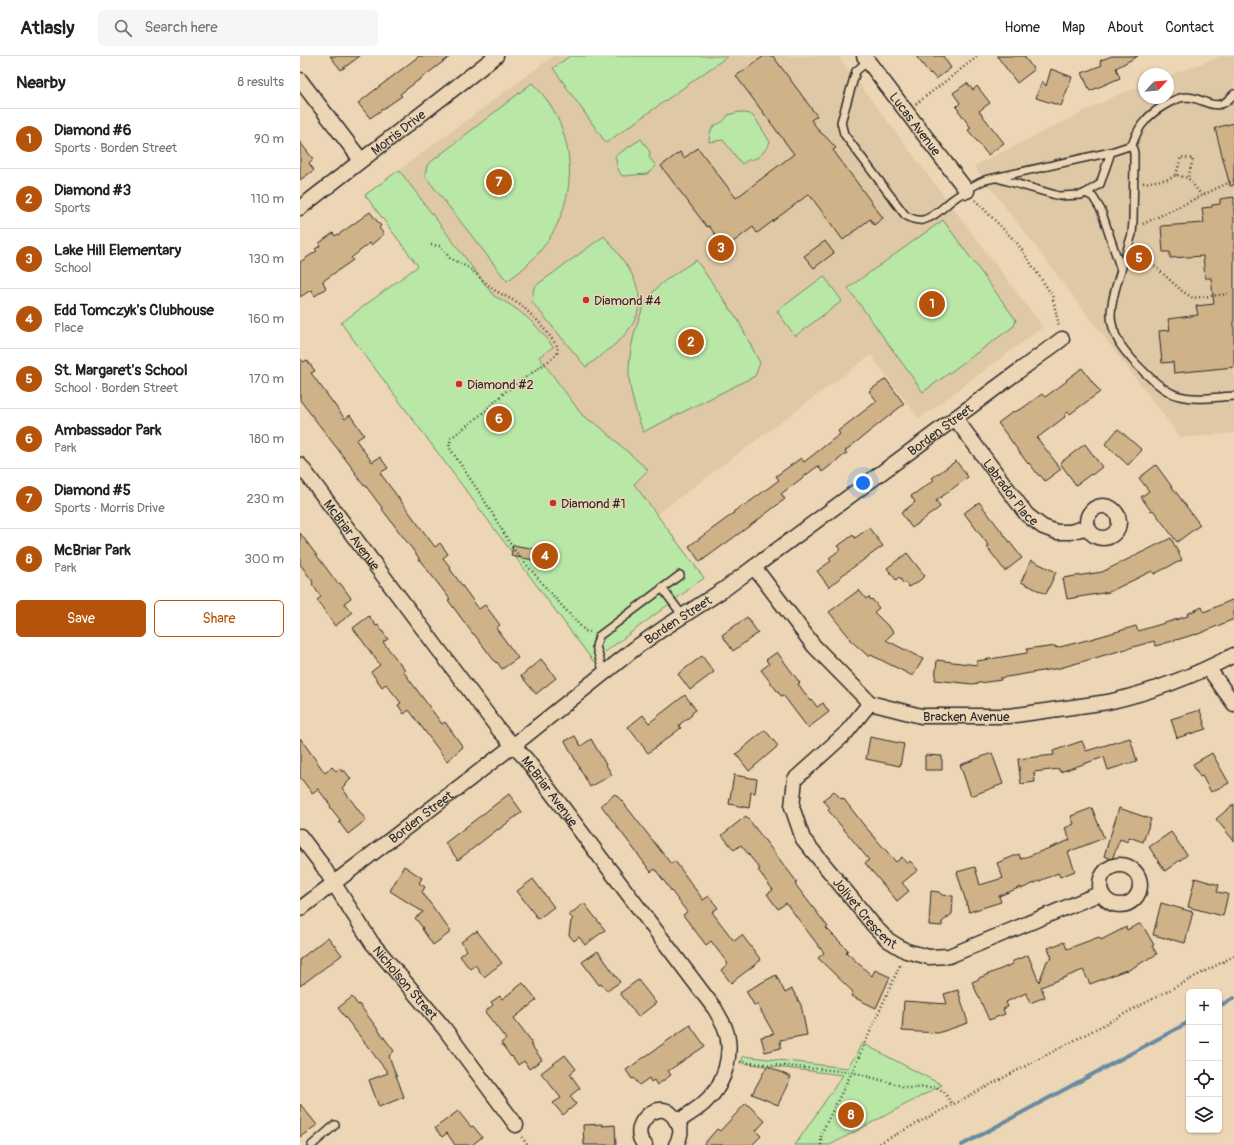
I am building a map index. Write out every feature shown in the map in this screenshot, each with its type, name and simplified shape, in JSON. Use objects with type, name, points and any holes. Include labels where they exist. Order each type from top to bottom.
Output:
[{"type":"street","name":"Morris Drive","points":[[300,208],[496,56]]},
{"type":"street","name":"Lucas Avenue","points":[[866,59],[967,191]]},
{"type":"street","points":[[300,80],[361,160]]},
{"type":"street","name":"Borden Street","points":[[300,909],[514,745],[638,646],[723,590],[1062,338]]},
{"type":"street","name":"Labrador Place","points":[[955,418],[1027,515],[1043,527],[1057,532],[1070,532],[1088,527]]},
{"type":"street","name":"McBriar Avenue","points":[[300,465],[499,730],[514,745],[715,1009],[725,1029],[728,1045],[728,1060],[721,1081],[708,1100],[677,1122]]},
{"type":"street","points":[[754,567],[814,646],[870,703]]},
{"type":"street","name":"Bracken Avenue","points":[[870,703],[921,716],[1009,716],[1122,699],[1174,683],[1209,669],[1234,655]]},
{"type":"street","points":[[1209,669],[1234,704]]},
{"type":"street","name":"Jolivet Crescent","points":[[870,703],[846,733],[796,779],[792,807],[803,839],[875,927],[888,940],[906,951],[929,957],[949,956],[1101,893]]},
{"type":"street","name":"Nicholson Street","points":[[300,836],[322,865],[372,943],[444,1028],[516,1125]]},
{"type":"street","points":[[646,1145],[643,1143],[640,1134],[640,1125],[645,1117],[653,1112],[662,1110],[671,1113],[681,1128],[680,1137],[676,1145]]},
{"type":"lane","points":[[866,59],[856,71],[842,122],[844,134],[905,215],[912,219],[922,220],[933,215],[952,200],[985,180],[1112,152],[1132,145]]},
{"type":"lane","points":[[1234,94],[1220,104],[1206,103],[1187,97],[1180,98],[1153,114],[1138,130],[1132,145],[1134,153],[1132,229],[1120,270],[1111,315],[1113,330],[1120,344],[1162,388],[1176,395],[1190,398],[1234,396]]},
{"type":"lane","points":[[997,178],[1059,196],[1081,195],[1100,184],[1112,152]]},
{"type":"lane","points":[[1086,193],[1093,198],[1101,210],[1120,270]]},
{"type":"lane","points":[[604,674],[596,646],[599,636],[680,575]]},
{"type":"lane","points":[[662,588],[683,616]]},
{"type":"lane","points":[[312,1145],[335,1126]]},
{"type":"path","points":[[906,112],[978,56]]},
{"type":"path","points":[[1176,175],[1181,157],[1193,159],[1188,178]]},
{"type":"path","points":[[1134,185],[1169,179],[1176,175],[1188,178],[1202,196]]},
{"type":"path","points":[[1132,229],[1234,180]]},
{"type":"path","points":[[967,191],[1017,244],[1052,295],[1062,338]]},
{"type":"path","points":[[1129,243],[1182,291],[1193,298],[1228,294]]},
{"type":"path","points":[[431,245],[440,246],[450,258],[476,272],[491,287],[520,304],[539,322],[558,347],[557,353],[554,357],[505,392],[484,412],[451,438],[449,447],[514,550],[569,614],[585,630],[599,636]]},
{"type":"path","points":[[821,1145],[821,1134],[852,1072],[906,951]]},
{"type":"path","points":[[876,1145],[1234,956]]},
{"type":"path","points":[[728,1060],[852,1072],[909,1088],[936,1087],[944,1092],[952,1104]]},
{"type":"shaded area","points":[[553,56],[838,56],[1043,327],[919,419],[871,355],[657,514],[399,170]]},
{"type":"shaded area","points":[[1221,56],[1234,56],[1234,433],[1181,438],[974,166],[1117,95],[1138,87],[1138,104],[1174,104],[1174,74]]},
{"type":"green space","points":[[570,56],[728,56],[606,143],[553,68]]},
{"type":"green space","points":[[532,83],[543,95],[557,117],[565,140],[569,164],[568,186],[564,208],[555,229],[542,248],[526,266],[507,281],[425,176],[427,165]]},
{"type":"green space","points":[[739,112],[750,114],[755,118],[770,142],[762,154],[742,164],[723,140],[709,142],[711,130],[716,125],[722,122],[728,115]]},
{"type":"green space","points":[[641,139],[650,152],[649,157],[656,166],[647,174],[622,176],[618,169],[615,156]]},
{"type":"green space","points":[[399,170],[494,296],[512,306],[527,317],[541,331],[553,347],[539,357],[583,416],[599,426],[648,470],[634,484],[704,578],[593,661],[341,323],[418,266],[365,195]]},
{"type":"green space","points":[[943,220],[1016,320],[1014,326],[923,392],[848,288]]},
{"type":"green space","name":"Diamond #4","points":[[604,236],[630,271],[637,288],[639,302],[637,315],[631,327],[611,348],[586,367],[532,302],[534,287]]},
{"type":"green space","points":[[696,260],[738,320],[760,363],[755,376],[643,432],[632,397],[629,375],[630,354],[635,330],[644,307],[656,289],[670,277]]},
{"type":"green space","points":[[824,276],[842,301],[795,336],[777,311]]},
{"type":"green space","points":[[862,1043],[942,1085],[830,1145],[795,1145],[843,1075],[742,1063],[743,1056],[847,1068]]},
{"type":"building","points":[[330,56],[360,56],[341,70]]},
{"type":"building","points":[[419,56],[451,56],[400,94],[402,96],[370,118],[358,103]]},
{"type":"building","points":[[764,56],[773,56],[817,116],[811,120],[820,132],[836,148],[833,150],[883,218],[874,225],[870,219],[843,240],[809,194],[757,233],[753,227],[725,248],[709,226],[707,227],[661,166],[680,152],[684,158],[698,148],[736,198],[794,154],[736,76]]},
{"type":"building","points":[[916,56],[943,56],[951,68],[936,79],[931,73],[930,74]]},
{"type":"building","points":[[997,56],[1024,56],[1034,70],[1017,83]]},
{"type":"building","points":[[1112,56],[1138,56],[1116,68],[1120,78],[1090,91],[1082,73],[1102,65],[1100,62],[1101,60]]},
{"type":"building","points":[[1051,69],[1072,77],[1061,106],[1036,98],[1042,81],[1046,86]]},
{"type":"building","points":[[967,83],[973,90],[977,86],[990,103],[979,111],[1004,143],[988,155],[968,130],[971,128],[956,107],[960,103],[953,93]]},
{"type":"building","points":[[1234,123],[1234,185],[1230,186],[1215,128]]},
{"type":"building","points":[[300,142],[313,159],[309,163],[314,170],[300,180]]},
{"type":"building","points":[[1234,197],[1234,367],[1174,373],[1173,362],[1162,363],[1159,331],[1170,330],[1168,319],[1198,315],[1196,306],[1214,304],[1211,278],[1205,278],[1203,256],[1170,258],[1170,252],[1163,252],[1161,226],[1204,223],[1202,208],[1220,204],[1220,199]]},
{"type":"building","points":[[370,212],[381,226],[379,228],[384,234],[371,245],[370,243],[351,258],[353,260],[323,281],[326,288],[315,296],[311,290],[300,297],[300,262],[317,251],[315,249],[320,246],[318,244],[333,233],[335,236],[338,235]]},
{"type":"building","points":[[825,241],[834,253],[814,268],[804,256]]},
{"type":"building","points":[[300,358],[303,362],[307,360],[315,371],[311,373],[345,419],[350,415],[364,435],[356,440],[372,462],[380,457],[388,468],[380,473],[435,547],[440,543],[448,554],[443,558],[479,609],[485,605],[500,625],[496,628],[518,658],[502,669],[473,634],[448,600],[450,599],[300,400]]},
{"type":"building","points":[[1082,368],[1100,392],[1070,414],[1068,412],[1064,416],[1065,417],[1037,438],[1061,469],[1045,481],[1029,463],[1028,464],[998,423],[1014,411],[1020,410],[1042,394],[1045,397]]},
{"type":"building","points":[[886,379],[904,404],[845,451],[847,453],[822,472],[818,466],[781,494],[785,499],[700,562],[689,546],[734,513],[733,512],[743,505],[744,506],[779,480],[776,476],[801,458],[804,462],[840,434],[838,431],[877,401],[869,391]]},
{"type":"building","points":[[1118,429],[1142,450],[1128,465],[1105,444]]},
{"type":"building","points":[[1085,444],[1102,467],[1076,485],[1060,463]]},
{"type":"building","points":[[956,461],[968,477],[936,501],[940,507],[912,528],[901,513],[915,502],[911,496],[934,480],[932,478]]},
{"type":"building","points":[[1156,465],[1200,525],[1177,542],[1153,510],[1151,511],[1141,497],[1149,491],[1139,478]]},
{"type":"building","points":[[979,502],[1022,558],[1005,571],[987,547],[989,546],[964,513]]},
{"type":"building","points":[[869,528],[883,546],[841,576],[829,587],[817,571],[831,561],[829,558],[841,549],[838,546],[853,535],[855,538]]},
{"type":"building","points":[[300,533],[338,584],[340,583],[351,598],[344,603],[352,613],[335,626],[317,600],[321,597],[312,584],[313,582],[300,564]]},
{"type":"building","points":[[1171,538],[1182,560],[1154,574],[1152,571],[1109,592],[1067,599],[1063,578],[1102,572]]},
{"type":"building","points":[[513,545],[558,553],[557,564],[511,556]]},
{"type":"building","points":[[907,553],[925,576],[909,587],[905,582],[903,583],[899,577],[896,580],[887,568]]},
{"type":"building","points":[[1031,560],[1056,572],[1046,594],[1021,582]]},
{"type":"building","points":[[859,590],[866,599],[869,597],[871,600],[872,599],[879,608],[874,612],[894,632],[886,640],[923,659],[913,676],[871,655],[869,657],[849,639],[850,638],[829,612]]},
{"type":"building","points":[[1234,599],[1234,619],[1196,635],[1156,646],[1154,641],[1060,668],[1000,678],[1001,680],[972,684],[935,680],[937,660],[977,665],[977,661],[1027,653],[1027,649],[1056,646],[1056,648],[1136,626],[1138,631],[1188,616],[1187,614],[1202,607],[1204,612]]},
{"type":"building","points":[[369,616],[376,626],[378,625],[388,639],[383,642],[405,670],[403,671],[442,724],[445,722],[463,747],[447,761],[409,710],[404,714],[398,705],[401,703],[386,684],[382,687],[371,672],[380,665],[353,628]]},
{"type":"building","points":[[747,617],[758,633],[733,651],[722,635]]},
{"type":"building","points":[[777,652],[800,683],[798,684],[811,701],[812,700],[817,707],[823,703],[829,712],[808,728],[783,695],[781,696],[761,670],[769,664],[766,660]]},
{"type":"building","points":[[702,656],[714,672],[690,690],[678,674]]},
{"type":"building","points":[[541,659],[556,678],[536,694],[521,676]]},
{"type":"building","points":[[685,695],[696,710],[680,724],[679,726],[681,728],[648,753],[628,727],[643,715],[649,723]]},
{"type":"building","points":[[1200,710],[1206,729],[1177,738],[1171,719]]},
{"type":"building","points":[[765,730],[778,746],[749,771],[736,754]]},
{"type":"building","points":[[575,736],[581,746],[591,739],[612,775],[590,787],[565,741]]},
{"type":"building","points":[[870,737],[904,744],[900,766],[866,759]]},
{"type":"building","points":[[300,738],[325,773],[332,767],[336,771],[340,768],[342,772],[344,770],[351,779],[342,788],[366,820],[348,834],[339,822],[341,821],[330,807],[331,806],[318,789],[312,793],[300,777]]},
{"type":"building","points":[[1130,738],[1137,761],[1108,770],[1104,757],[1060,772],[1059,769],[1034,772],[1035,782],[1021,784],[1018,759],[1054,755],[1053,751],[1082,741],[1086,751]]},
{"type":"building","points":[[992,753],[1003,784],[971,796],[960,765]]},
{"type":"building","points":[[1212,753],[1229,783],[1211,792],[1193,764]]},
{"type":"building","points":[[925,755],[942,756],[942,770],[925,770]]},
{"type":"building","points":[[734,775],[757,779],[755,793],[751,792],[749,808],[729,804]]},
{"type":"building","points":[[834,791],[841,799],[843,798],[896,862],[902,857],[907,864],[910,861],[918,870],[902,883],[909,891],[897,901],[865,863],[869,860],[828,810],[830,808],[823,800]]},
{"type":"building","points":[[509,794],[522,812],[458,860],[445,843]]},
{"type":"building","points":[[615,794],[671,864],[675,861],[703,900],[709,896],[718,908],[712,912],[734,941],[742,935],[761,960],[731,983],[721,970],[728,964],[711,941],[706,945],[683,915],[687,912],[655,869],[651,872],[601,805]]},
{"type":"building","points":[[1234,804],[1234,841],[1216,819]]},
{"type":"building","points":[[1092,808],[1104,838],[1068,852],[1075,871],[1060,877],[1058,873],[1021,889],[1021,887],[999,896],[1001,902],[969,912],[957,872],[975,867],[980,885],[1003,878],[997,863],[1019,854],[1021,859],[1070,840],[1065,828],[1074,824],[1071,816]]},
{"type":"building","points":[[1119,808],[1151,819],[1143,842],[1129,837],[1128,842],[1120,839],[1112,859],[1104,856]]},
{"type":"building","points":[[746,816],[797,882],[795,884],[828,927],[826,928],[848,950],[846,952],[872,976],[875,970],[890,977],[876,1008],[851,996],[853,992],[818,958],[824,953],[786,903],[778,909],[767,894],[773,890],[758,870],[760,869],[741,845],[734,850],[722,835]]},
{"type":"building","points":[[1171,832],[1187,855],[1165,871],[1149,847]]},
{"type":"building","points":[[404,866],[422,878],[419,883],[425,887],[422,892],[451,932],[433,945],[415,918],[423,912],[390,891]]},
{"type":"building","points":[[1195,878],[1219,885],[1217,892],[1228,894],[1223,916],[1188,907]]},
{"type":"building","points":[[533,879],[554,907],[538,919],[517,891]]},
{"type":"building","points":[[931,891],[939,892],[942,895],[953,896],[952,914],[942,922],[942,926],[929,925]]},
{"type":"building","points":[[584,903],[605,930],[585,945],[579,937],[574,941],[569,935],[571,921],[573,919],[569,915]]},
{"type":"building","points":[[1161,903],[1193,912],[1185,943],[1153,935]]},
{"type":"building","points":[[1139,924],[1143,926],[1154,945],[1152,946],[1157,954],[1127,971],[1126,970],[1090,984],[1083,970],[1041,987],[1045,997],[1030,1003],[1026,993],[1006,1002],[1008,1007],[1003,1009],[1005,1014],[989,1020],[972,982],[1013,964],[1011,962],[1028,955],[1039,982],[1047,961],[1052,958],[1048,948],[1064,942],[1067,949],[1099,937],[1101,940],[1126,927],[1127,930]]},
{"type":"building","points":[[477,931],[502,963],[484,977],[475,965],[470,969],[460,956],[467,950],[461,942]]},
{"type":"building","points":[[328,937],[342,955],[300,986],[300,959]]},
{"type":"building","points":[[598,951],[620,982],[607,991],[601,984],[599,985],[582,962]]},
{"type":"building","points":[[776,975],[785,993],[792,989],[801,1005],[807,1035],[780,1040],[781,1048],[765,1052],[761,1037],[774,1034],[757,1004],[754,1005],[746,991]]},
{"type":"building","points":[[638,980],[656,1003],[638,1017],[620,993]]},
{"type":"building","points":[[523,983],[537,1000],[514,1018],[532,1042],[530,1043],[542,1060],[529,1069],[524,1061],[518,1065],[512,1056],[511,1057],[501,1043],[506,1039],[485,1012],[493,1005],[491,1002],[500,996],[502,999]]},
{"type":"building","points":[[958,990],[968,1023],[938,1033],[902,1031],[904,1001],[947,1004],[944,994]]},
{"type":"building","points":[[352,997],[358,1005],[359,1004],[394,1051],[389,1056],[404,1097],[379,1107],[369,1080],[388,1073],[338,1008]]},
{"type":"building","points":[[690,1025],[705,1046],[668,1071],[671,1075],[657,1085],[654,1080],[651,1082],[649,1078],[639,1085],[634,1078],[632,1079],[626,1070]]},
{"type":"building","points":[[565,1055],[576,1069],[570,1074],[580,1088],[570,1096],[576,1104],[563,1115],[553,1103],[561,1098],[541,1073]]},
{"type":"building","points":[[767,1066],[791,1077],[778,1105],[752,1094]]},
{"type":"building","points":[[746,1103],[765,1121],[756,1131],[761,1136],[752,1145],[703,1145],[717,1129],[720,1131]]},
{"type":"building","points":[[300,1104],[317,1125],[300,1137]]},
{"type":"building","points":[[458,1111],[471,1127],[473,1126],[482,1137],[472,1145],[455,1145],[447,1133],[442,1137],[435,1128]]},
{"type":"building","points":[[602,1124],[602,1126],[615,1125],[616,1145],[584,1145],[583,1125]]},
{"type":"waterway","points":[[1222,1004],[1234,998]]},
{"type":"waterway","points":[[962,1145],[1186,1024]]},
{"type":"place","name":"Diamond #5","points":[[499,182]]},
{"type":"place","name":"Lake Hill Elementary","points":[[721,248]]},
{"type":"place","name":"St. Margaret's School","points":[[1139,258]]},
{"type":"place","name":"Diamond #4","points":[[586,300]]},
{"type":"place","name":"Diamond #6","points":[[932,304]]},
{"type":"place","name":"Diamond #3","points":[[691,342]]},
{"type":"place","name":"Diamond #2","points":[[459,384]]},
{"type":"place","name":"Ambassador Park","points":[[499,419]]},
{"type":"place","name":"Diamond #1","points":[[553,503]]},
{"type":"place","name":"Edd Tomczyk's Clubhouse","points":[[545,556]]},
{"type":"place","name":"McBriar Park","points":[[851,1115]]}]
